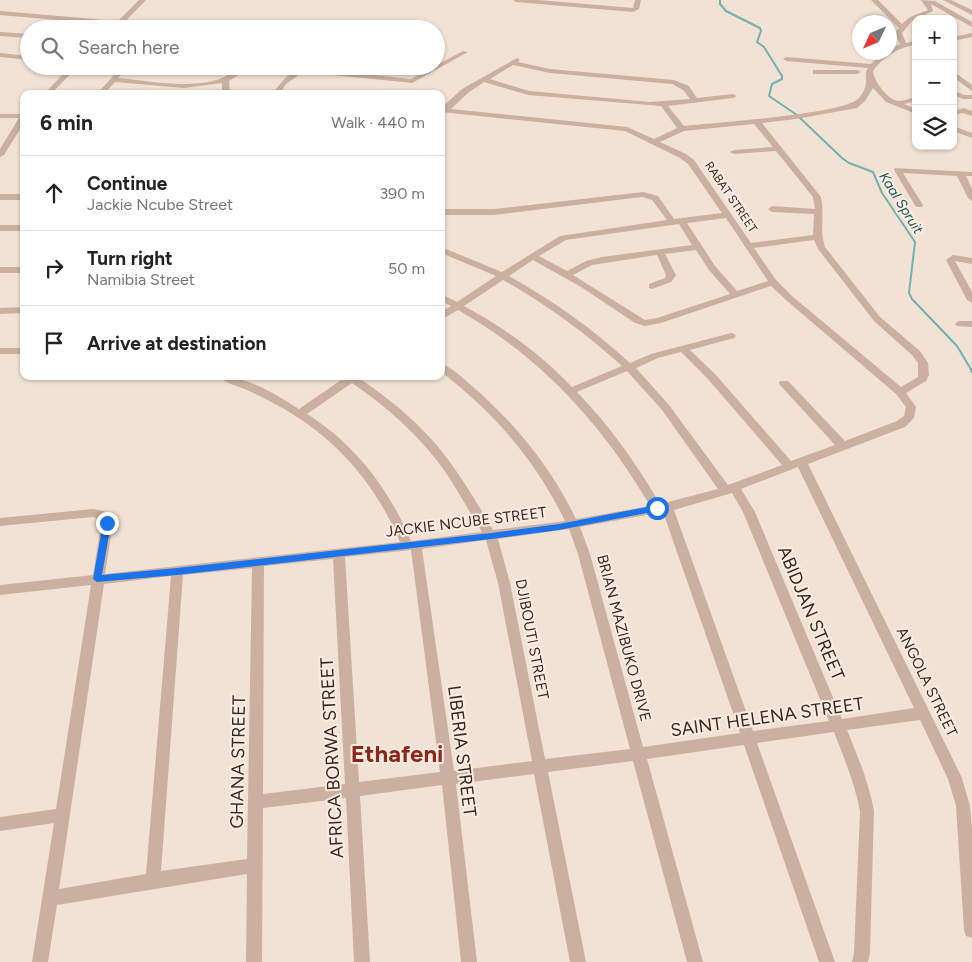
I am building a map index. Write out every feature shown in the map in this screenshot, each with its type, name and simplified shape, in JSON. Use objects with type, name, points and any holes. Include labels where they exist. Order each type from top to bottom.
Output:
[{"type":"street","points":[[122,20],[143,0]]},
{"type":"street","points":[[516,0],[636,9],[638,0]]},
{"type":"street","points":[[874,0],[902,27]]},
{"type":"street","points":[[946,0],[972,13]]},
{"type":"street","points":[[924,15],[930,12],[931,7],[925,1]]},
{"type":"street","points":[[925,1],[933,2],[972,25]]},
{"type":"street","points":[[0,13],[62,20]]},
{"type":"street","points":[[903,44],[898,33],[902,27],[912,22]]},
{"type":"street","points":[[0,34],[20,35]]},
{"type":"street","points":[[957,38],[972,35]]},
{"type":"street","points":[[654,142],[682,129],[796,117],[854,106],[867,92],[871,73],[903,44],[912,43]]},
{"type":"street","points":[[445,62],[465,52]]},
{"type":"street","points":[[0,55],[20,57]]},
{"type":"street","points":[[445,108],[458,97],[521,58]]},
{"type":"street","points":[[786,60],[823,64],[871,73],[886,98],[912,110]]},
{"type":"street","points":[[512,63],[550,71],[674,82],[686,88],[695,100]]},
{"type":"street","points":[[823,64],[826,74]]},
{"type":"street","points":[[816,72],[826,74],[871,73]]},
{"type":"street","points":[[51,90],[66,75]]},
{"type":"street","points":[[104,90],[118,75]]},
{"type":"street","points":[[113,80],[178,86],[226,80],[234,75]]},
{"type":"street","points":[[278,90],[281,85],[295,75]]},
{"type":"street","points":[[359,75],[407,81],[424,75]]},
{"type":"street","points":[[957,76],[972,89]]},
{"type":"street","points":[[226,80],[226,90]]},
{"type":"street","points":[[484,80],[528,93],[663,104],[734,96]]},
{"type":"street","points":[[957,94],[963,97],[972,97]]},
{"type":"street","points":[[896,104],[912,101]]},
{"type":"street","points":[[663,104],[682,129]]},
{"type":"street","name":"RABAT STREET","points":[[445,110],[622,128],[692,162],[773,282],[803,310],[900,392],[911,407]]},
{"type":"street","points":[[957,112],[964,110],[972,114]]},
{"type":"street","points":[[0,116],[20,118]]},
{"type":"street","points":[[756,121],[815,192],[819,202],[817,237],[825,253],[877,319],[916,353],[923,363],[924,375],[922,379],[900,392]]},
{"type":"street","points":[[0,155],[4,141],[20,122]]},
{"type":"street","points":[[957,130],[972,136]]},
{"type":"street","points":[[734,152],[778,149]]},
{"type":"street","points":[[920,205],[898,170],[972,174]]},
{"type":"street","points":[[960,173],[972,198]]},
{"type":"street","points":[[445,212],[494,212],[643,194],[655,198],[698,247],[717,274],[735,294]]},
{"type":"street","points":[[0,197],[20,197]]},
{"type":"street","points":[[772,209],[818,212]]},
{"type":"street","points":[[445,314],[556,241],[574,235],[727,215]]},
{"type":"street","points":[[0,228],[20,228]]},
{"type":"street","points":[[748,246],[817,237]]},
{"type":"street","points":[[567,275],[594,261],[698,247]]},
{"type":"street","name":"ABIDJAN STREET","points":[[445,252],[503,276],[578,325],[629,368],[650,390],[749,512],[860,780],[867,811],[862,953],[860,962]]},
{"type":"street","points":[[652,286],[668,280],[671,275],[660,252]]},
{"type":"street","points":[[533,256],[567,275],[638,321],[645,323],[773,282]]},
{"type":"street","points":[[972,261],[953,258],[950,260],[972,300]]},
{"type":"street","points":[[0,270],[20,270]]},
{"type":"street","points":[[445,299],[458,305],[520,345],[571,390],[612,437],[662,508],[749,738],[827,962]]},
{"type":"street","points":[[0,311],[20,310]]},
{"type":"street","points":[[960,324],[972,324]]},
{"type":"street","points":[[571,390],[655,356],[732,336]]},
{"type":"street","name":"ANGOLA STREET","points":[[683,348],[796,465],[947,759],[960,793],[965,824],[972,930]]},
{"type":"street","points":[[0,351],[20,351]]},
{"type":"street","name":"BRIAN MAZIBUKO DRIVE","points":[[445,370],[476,396],[518,439],[549,481],[574,524],[584,554],[695,962]]},
{"type":"street","name":"LIBERIA STREET","points":[[233,380],[263,392],[300,413],[324,431],[360,467],[392,511],[411,546],[448,778],[470,962]]},
{"type":"street","points":[[300,413],[348,380]]},
{"type":"street","name":"DJIBOUTI STREET","points":[[356,380],[393,408],[422,435],[452,472],[491,536],[504,583],[578,962]]},
{"type":"street","points":[[784,383],[844,447]]},
{"type":"street","name":"JACKIE NCUBE STREET","points":[[0,590],[411,546],[574,524],[662,508],[731,489],[906,422],[911,414],[911,407]]},
{"type":"street","points":[[0,522],[86,513],[100,514],[107,523],[40,962]]},
{"type":"street","name":"AFRICA BORWA STREET","points":[[339,553],[362,962]]},
{"type":"street","name":"GHANA STREET","points":[[254,962],[258,562]]},
{"type":"street","points":[[153,880],[177,572]]},
{"type":"street","name":"SAINT HELENA STREET","points":[[257,802],[639,754],[924,713]]},
{"type":"street","points":[[0,824],[62,815]]},
{"type":"street","points":[[50,898],[254,865]]},
{"type":"waterway","name":"Kaal Spruit","points":[[720,0],[720,4],[726,11],[760,28],[761,31],[757,42],[764,47],[782,76],[782,79],[772,84],[769,96],[797,115]]},
{"type":"waterway","name":"Kaal Spruit","points":[[799,117],[842,158],[849,163],[873,172],[882,193],[915,242],[909,293],[912,299],[957,346],[972,371]]},
{"type":"district","name":"Ethafeni","points":[[397,753]]},
{"type":"route","points":[[107,523],[97,579],[177,572],[491,536],[559,527],[657,508]]}]
